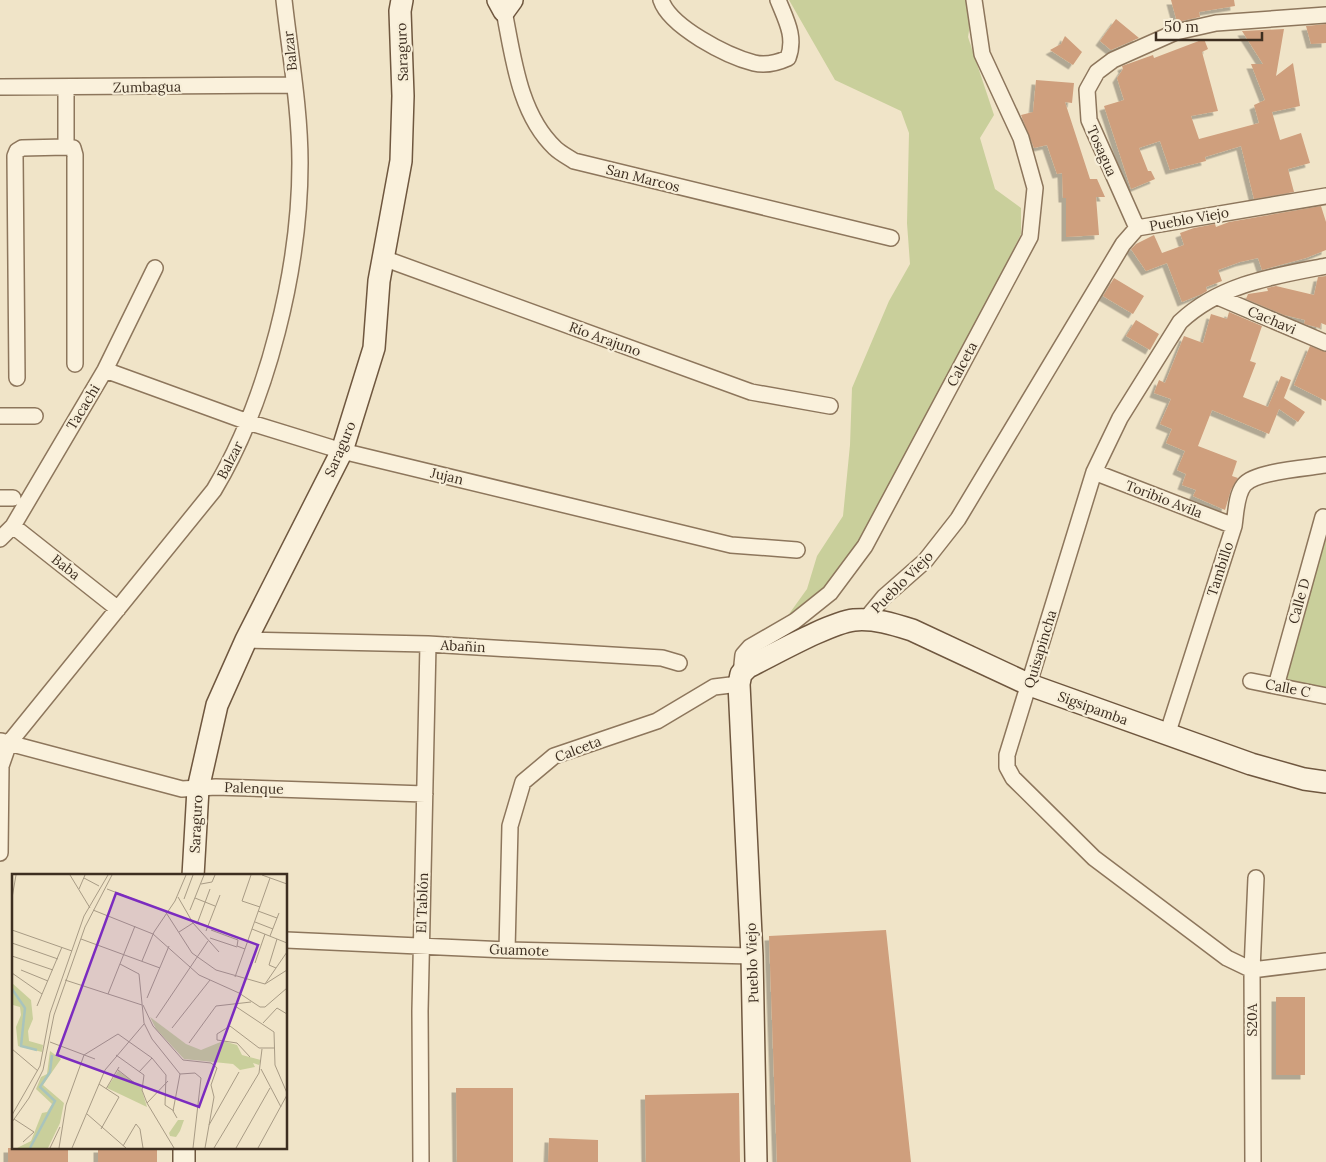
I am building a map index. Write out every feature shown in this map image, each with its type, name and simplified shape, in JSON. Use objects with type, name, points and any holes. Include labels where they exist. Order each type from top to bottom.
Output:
[{"type":"street","name":"Balzar","points":[[0,853],[1,766],[4,742],[118,609],[214,490],[232,460],[248,422],[277,330],[295,238],[300,162],[284,0]]},
{"type":"street","name":"Saraguro","points":[[193,874],[198,789],[217,705],[246,640],[342,451],[374,348],[379,281],[401,161],[403,96],[400,11],[402,0]]},
{"type":"street","points":[[661,0],[664,10],[692,33],[715,46],[754,63],[774,64],[788,58],[793,45],[789,27],[778,0]]},
{"type":"street","name":"Calceta","points":[[507,950],[510,826],[523,782],[554,756],[657,721],[714,687],[740,679],[743,655],[750,647],[795,621],[830,593],[865,546],[1030,237],[1035,188],[1021,138],[982,54],[974,0]]},
{"type":"street","name":"San Marcos","points":[[504,4],[517,73],[527,104],[541,130],[554,147],[574,161],[891,238]]},
{"type":"street","name":"Tosagua","points":[[1137,228],[1089,120],[1087,90],[1097,72],[1113,60],[1176,32],[1216,23],[1326,15]]},
{"type":"street","name":"Zumbagua","points":[[0,87],[293,85]]},
{"type":"street","points":[[66,88],[66,147]]},
{"type":"street","points":[[17,378],[15,156],[17,151],[22,148],[66,147],[73,148],[76,154],[74,364]]},
{"type":"street","name":"Pueblo Viejo","points":[[756,1162],[752,956],[740,679],[748,667],[840,624],[865,620],[884,597],[925,561],[958,520],[1123,244],[1137,228],[1326,196]]},
{"type":"street","name":"Río Arajuno","points":[[383,258],[751,392],[830,406]]},
{"type":"street","name":"Quisapincha","points":[[1252,970],[1228,958],[1094,858],[1013,778],[1007,767],[1007,755],[1094,472],[1120,418],[1180,322],[1190,312],[1238,286],[1263,277],[1326,266]]},
{"type":"street","name":"Tacachi","points":[[0,539],[13,526],[105,370],[156,268]]},
{"type":"street","name":"Cachavi","points":[[1218,297],[1326,343]]},
{"type":"street","name":"Jujan","points":[[105,370],[248,422],[342,451],[731,545],[797,550]]},
{"type":"street","points":[[0,416],[35,416]]},
{"type":"street","name":"Tambillo","points":[[1167,735],[1234,526],[1239,494],[1245,484],[1256,477],[1326,465]]},
{"type":"street","name":"Toribio Avila","points":[[1094,472],[1234,526]]},
{"type":"street","name":"Calle D","points":[[1276,686],[1323,517]]},
{"type":"street","name":"Baba","points":[[13,526],[118,609]]},
{"type":"street","name":"Sigsipamba","points":[[865,620],[894,624],[912,630],[1030,685],[1167,735],[1251,764],[1304,779],[1326,782]]},
{"type":"street","name":"Abañin","points":[[246,640],[428,644],[662,658],[680,663]]},
{"type":"street","name":"El Tablón","points":[[420,1162],[421,945],[428,644]]},
{"type":"street","name":"Calle C","points":[[1251,680],[1326,696]]},
{"type":"street","name":"Palenque","points":[[4,742],[182,789],[216,787],[425,794]]},
{"type":"street","name":"S20A","points":[[1253,1162],[1252,970],[1256,878]]},
{"type":"street","name":"Guamote","points":[[288,940],[507,950],[752,956]]},
{"type":"street","points":[[1252,970],[1326,961]]},
{"type":"green space","points":[[789,0],[974,0],[968,37],[994,115],[980,138],[995,189],[1021,208],[1021,234],[879,520],[831,590],[784,621],[807,589],[817,556],[843,516],[850,445],[852,388],[889,301],[910,264],[907,223],[909,133],[901,111],[835,80]]},
{"type":"green space","points":[[1326,515],[1326,691],[1283,682]]},
{"type":"building","points":[[1171,0],[1234,0],[1235,6],[1199,12],[1200,17],[1177,22]]},
{"type":"building","points":[[1116,19],[1139,38],[1111,50],[1100,41]]},
{"type":"building","points":[[1326,24],[1326,43],[1311,44],[1306,26]]},
{"type":"building","points":[[1284,29],[1276,76],[1293,63],[1300,106],[1272,112],[1280,140],[1301,133],[1310,163],[1288,169],[1294,192],[1254,199],[1241,146],[1205,157],[1206,161],[1170,170],[1160,141],[1139,148],[1148,171],[1151,171],[1155,179],[1131,189],[1104,106],[1124,100],[1117,78],[1123,69],[1122,66],[1153,55],[1154,58],[1204,39],[1208,49],[1202,52],[1218,111],[1191,116],[1199,139],[1259,123],[1254,105],[1265,100],[1251,64],[1263,64],[1242,31]]},
{"type":"building","points":[[1065,36],[1082,52],[1073,65],[1050,50],[1061,44]]},
{"type":"building","points":[[1036,80],[1074,83],[1072,103],[1065,102],[1090,179],[1097,179],[1105,197],[1096,197],[1099,235],[1066,237],[1066,198],[1063,198],[1062,173],[1057,174],[1047,145],[1034,148],[1021,115],[1033,112]]},
{"type":"building","points":[[1321,206],[1326,222],[1326,250],[1306,258],[1262,270],[1258,258],[1240,262],[1218,270],[1222,281],[1206,287],[1207,291],[1202,294],[1182,302],[1167,263],[1146,271],[1131,249],[1136,244],[1154,235],[1162,253],[1184,245],[1180,233],[1194,228],[1215,224],[1216,227],[1229,222]]},
{"type":"building","points":[[1326,276],[1326,325],[1321,323],[1320,328],[1304,324],[1305,320],[1284,315],[1246,299],[1248,294],[1268,291],[1267,288],[1276,286],[1314,295],[1318,277]]},
{"type":"building","points":[[1114,278],[1144,296],[1133,314],[1103,296]]},
{"type":"building","points":[[1229,312],[1262,326],[1250,361],[1256,363],[1243,397],[1268,407],[1281,376],[1291,380],[1284,398],[1305,412],[1298,422],[1279,409],[1269,434],[1212,410],[1198,446],[1237,461],[1232,476],[1238,478],[1231,490],[1225,510],[1193,496],[1196,490],[1182,485],[1186,474],[1177,470],[1185,451],[1166,443],[1172,429],[1160,424],[1171,399],[1154,393],[1159,380],[1165,383],[1184,336],[1203,343],[1211,314],[1227,319]]},
{"type":"building","points":[[1136,320],[1159,334],[1150,350],[1126,336]]},
{"type":"building","points":[[1310,346],[1326,352],[1326,401],[1294,385]]},
{"type":"building","points":[[886,930],[911,1162],[777,1162],[769,936]]},
{"type":"building","points":[[1276,997],[1305,997],[1305,1075],[1276,1075]]},
{"type":"building","points":[[456,1088],[513,1088],[513,1162],[457,1162]]},
{"type":"building","points":[[739,1093],[740,1162],[646,1162],[645,1095]]},
{"type":"building","points":[[549,1138],[598,1140],[598,1162],[548,1162]]},
{"type":"building","points":[[8,1148],[12,1148],[12,1150],[68,1150],[68,1162],[8,1162]]},
{"type":"building","points":[[98,1150],[157,1150],[157,1162],[98,1162]]}]
